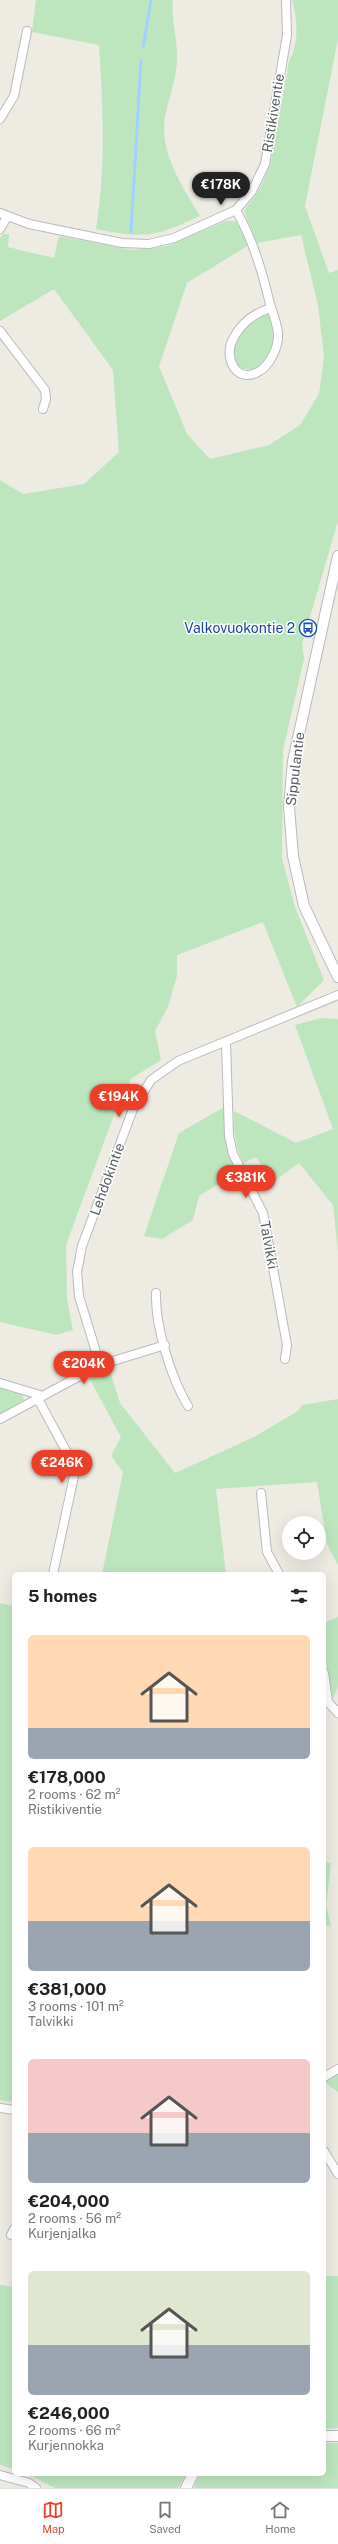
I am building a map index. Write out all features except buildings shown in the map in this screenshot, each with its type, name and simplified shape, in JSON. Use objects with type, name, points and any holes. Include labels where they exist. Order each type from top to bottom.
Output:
[{"type":"street","name":"Ristikiventie","points":[[3,215],[122,243],[148,244],[174,238],[236,210],[252,191],[265,164],[286,35],[286,0]]},
{"type":"street","points":[[0,119],[14,96],[27,31]]},
{"type":"street","points":[[236,210],[259,261],[278,334],[276,350],[266,366],[259,372],[248,375],[240,373],[233,367],[229,359],[229,350],[232,340],[249,318],[271,308]]},
{"type":"street","points":[[0,229],[3,215]]},
{"type":"street","points":[[0,331],[45,390],[46,399],[43,409]]},
{"type":"street","name":"Sippulantie","points":[[338,556],[333,595],[293,761],[289,807],[293,856],[304,906],[338,977]]},
{"type":"street","name":"Lehdokintie","points":[[100,1365],[79,1296],[77,1272],[82,1246],[133,1109],[150,1080],[178,1061],[338,995]]},
{"type":"street","name":"Talvikki","points":[[226,1042],[229,1136],[233,1154],[263,1213],[287,1345],[285,1359]]},
{"type":"street","points":[[156,1294],[155,1309],[164,1345],[179,1392],[188,1406]]},
{"type":"street","points":[[0,1418],[100,1365],[164,1345]]},
{"type":"street","points":[[0,1384],[41,1397],[71,1460],[74,1476],[53,1572]]},
{"type":"street","points":[[261,1493],[267,1552],[278,1572]]},
{"type":"street","points":[[326,1703],[338,1713]]},
{"type":"street","points":[[326,2076],[338,2069]]},
{"type":"street","points":[[0,2108],[12,2110]]},
{"type":"street","points":[[326,2154],[338,2174]]},
{"type":"street","points":[[326,2436],[338,2436]]},
{"type":"street","points":[[0,2475],[29,2483],[36,2488]]},
{"type":"street","points":[[186,2488],[192,2476]]},
{"type":"green space","points":[[36,0],[173,0],[177,63],[175,78],[165,117],[164,130],[169,156],[174,169],[200,216],[172,228],[150,234],[127,234],[96,229],[101,183],[103,137],[99,45],[32,32]]},
{"type":"green space","points":[[292,0],[338,0],[338,39],[305,206],[329,273],[338,270],[338,521],[302,644],[304,659],[283,750],[282,858],[295,907],[324,980],[297,1007],[263,922],[177,955],[177,976],[168,1007],[155,1031],[161,1060],[132,1078],[115,1112],[66,1245],[67,1299],[73,1330],[56,1335],[0,1322],[0,480],[23,494],[84,484],[119,452],[113,370],[54,289],[0,321],[0,238],[3,234],[9,234],[8,247],[54,258],[59,236],[132,250],[167,246],[226,221],[236,221],[249,245],[187,283],[159,366],[187,434],[210,459],[269,445],[300,425],[319,394],[324,356],[318,305],[301,235],[257,243],[244,211],[259,190],[270,166],[289,62],[295,47],[296,24]]},
{"type":"green space","points":[[264,314],[269,314],[273,331],[274,337],[271,349],[257,369],[240,369],[234,360],[233,345],[248,326]]},
{"type":"green space","points":[[322,1018],[338,1019],[338,1251],[333,1205],[299,1163],[273,1182],[256,1157],[244,1163],[236,1144],[235,1131],[234,1111],[296,1143],[333,1129],[295,1025]]},
{"type":"green space","points":[[224,1107],[225,1137],[236,1173],[199,1196],[193,1220],[162,1239],[144,1236],[179,1133]]},
{"type":"green space","points":[[108,1365],[120,1403],[175,1473],[254,1437],[298,1411],[302,1405],[338,1399],[338,1565],[327,1544],[326,1516],[322,1516],[317,1482],[216,1489],[226,1572],[102,1572],[123,1472],[111,1456],[121,1437],[88,1376]]},
{"type":"green space","points":[[0,1386],[21,1392],[24,1400],[0,1414]]},
{"type":"green space","points":[[0,1603],[12,1606],[12,2102],[0,2100]]},
{"type":"green space","points":[[338,1617],[338,1687],[333,1698],[326,1662],[326,1622]]},
{"type":"green space","points":[[326,1862],[331,1863],[326,1905]]},
{"type":"green space","points":[[326,1905],[331,1926],[326,1925]]},
{"type":"green space","points":[[338,2074],[338,2092],[326,2083]]},
{"type":"green space","points":[[326,2276],[338,2276],[338,2428],[326,2429]]},
{"type":"green space","points":[[0,2285],[12,2287],[12,2468],[0,2465]]},
{"type":"green space","points":[[326,2443],[338,2443],[338,2488],[194,2488],[199,2476],[326,2476]]},
{"type":"green space","points":[[32,2476],[185,2476],[178,2488],[55,2488]]},
{"type":"waterway","points":[[143,47],[151,0]]},
{"type":"waterway","points":[[131,232],[141,60]]},
{"type":"place","name":"Valkovuokontie 2","points":[[308,628]]}]
